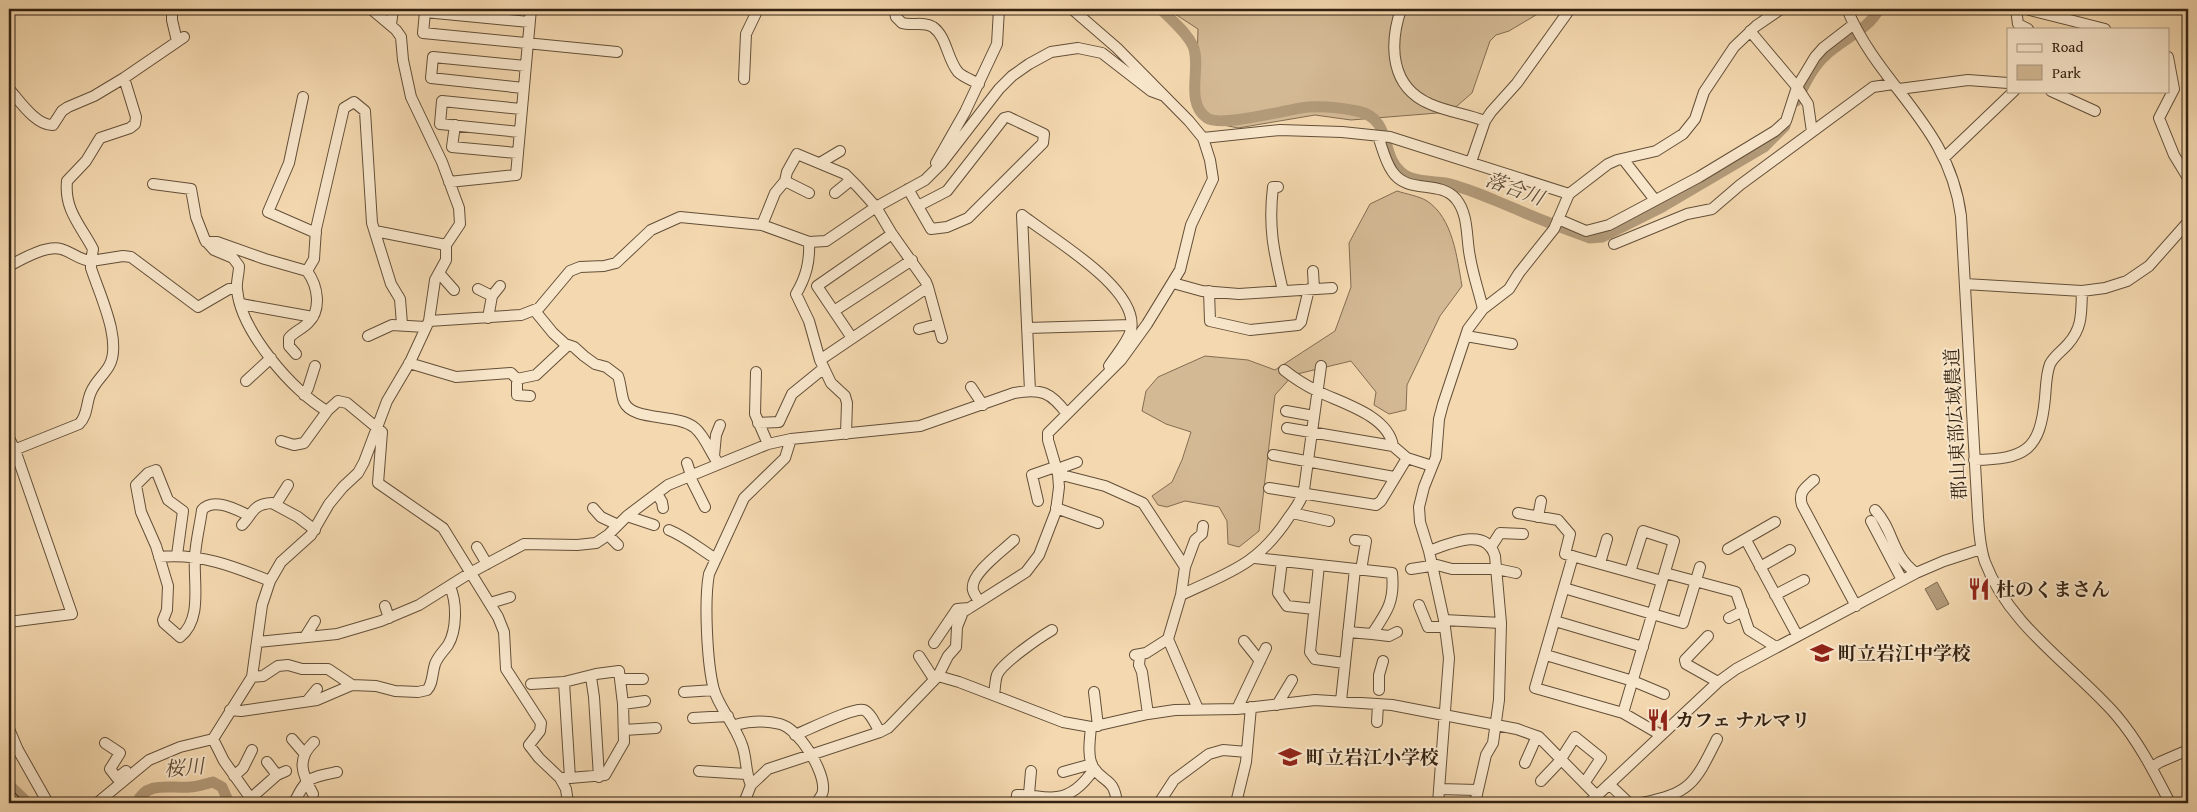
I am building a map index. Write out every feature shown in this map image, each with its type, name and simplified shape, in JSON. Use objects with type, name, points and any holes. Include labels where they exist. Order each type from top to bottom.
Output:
[{"type":"highway","points":[[9,798],[14,803]]},
{"type":"street","points":[[9,89],[37,119],[49,125],[55,122],[62,111],[68,107],[94,96],[124,78],[181,39],[172,20],[172,9]]},
{"type":"street","points":[[97,803],[132,772],[149,760],[165,752],[213,739],[252,677],[262,605],[270,581],[281,562],[315,530],[329,504],[342,487],[358,473],[387,401],[409,364],[427,324],[435,280],[446,260],[446,245],[460,224],[460,216],[450,182],[435,145],[411,98],[403,60],[401,37],[391,25],[371,9]]},
{"type":"street","points":[[391,25],[393,9]]},
{"type":"street","points":[[450,182],[516,175],[531,9]]},
{"type":"street","points":[[744,79],[746,34],[758,9]]},
{"type":"street","points":[[894,9],[896,17],[902,23],[924,24],[933,27],[940,34],[950,60],[958,71],[979,84]]},
{"type":"street","points":[[932,173],[965,112],[997,44],[999,9]]},
{"type":"street","points":[[744,803],[751,785],[768,769],[880,732],[896,721],[936,678],[948,656],[956,647],[958,622],[963,612],[1021,576],[1033,564],[1048,533],[1056,508],[1059,487],[1058,472],[1048,440],[1048,434],[1121,360],[1147,324],[1180,270],[1191,225],[1212,179],[1210,160],[1203,138],[1189,121],[1117,48],[1072,9]]},
{"type":"street","points":[[1401,9],[1396,26],[1394,45],[1396,70],[1406,88],[1416,97],[1429,104],[1485,121]]},
{"type":"street","points":[[1471,162],[1485,121],[1527,70],[1570,9]]},
{"type":"street","points":[[1438,803],[1449,669],[1445,624],[1429,551],[1420,522],[1419,507],[1437,450],[1442,404],[1468,329],[1483,309],[1509,289],[1518,273],[1554,229],[1569,194],[1608,164],[1656,151],[1684,134],[1695,119],[1704,92],[1734,47],[1750,31],[1780,9]]},
{"type":"street","name":"郡山東部広域農道","points":[[1847,9],[1854,24],[1896,87],[1921,118],[1944,157],[1958,194],[1981,549],[1990,573],[2002,596],[2026,624],[2116,715],[2140,747],[2170,803]]},
{"type":"street","points":[[2016,9],[2018,24],[2026,28]]},
{"type":"street","points":[[2026,9],[2101,28]]},
{"type":"street","points":[[529,22],[425,12],[423,33],[617,52]]},
{"type":"street","points":[[1558,219],[1586,231],[1596,230],[1629,216],[1699,177],[1775,131],[1786,121],[1799,91],[1823,48],[1854,24]]},
{"type":"street","points":[[1750,31],[1808,104],[1812,132]]},
{"type":"street","points":[[368,336],[392,325],[427,324],[521,315],[535,311],[552,295],[570,271],[580,267],[604,266],[616,263],[652,230],[680,217],[762,224],[809,242],[826,240],[876,207],[925,180],[998,89],[1024,67],[1051,52],[1078,48],[1102,54],[1151,91],[1162,95]]},
{"type":"street","points":[[524,88],[431,78],[433,57],[525,66]]},
{"type":"street","points":[[2170,68],[2174,89],[2159,118],[2174,155],[2188,178]]},
{"type":"street","points":[[12,451],[79,424],[84,420],[91,392],[110,366],[112,330],[91,268],[93,249],[74,217],[66,194],[67,181],[86,161],[100,138],[130,128],[136,124],[136,117],[124,78]]},
{"type":"street","points":[[1614,244],[1687,214],[1712,209],[1740,185],[1874,87],[1896,87],[1968,80],[2007,83]]},
{"type":"street","points":[[1944,157],[2013,92]]},
{"type":"street","points":[[2053,92],[2095,111]]},
{"type":"street","points":[[303,97],[290,163],[268,212],[316,233]]},
{"type":"street","points":[[519,132],[440,124],[442,101],[522,109]]},
{"type":"street","points":[[307,271],[314,259],[316,233],[344,108],[354,102],[365,111],[367,122],[369,206],[391,284],[400,299],[402,324]]},
{"type":"street","points":[[908,189],[931,229],[947,227],[968,218],[1043,143],[1044,134],[1008,117],[1004,118],[947,191],[918,206]]},
{"type":"street","points":[[455,126],[452,147],[517,153]]},
{"type":"street","points":[[1203,138],[1280,130],[1342,132],[1378,136],[1407,141],[1569,194]]},
{"type":"street","points":[[1378,136],[1387,164],[1401,181],[1413,186],[1444,189],[1450,192],[1459,203],[1466,221],[1470,259],[1483,309]]},
{"type":"street","points":[[820,164],[840,151]]},
{"type":"street","points":[[762,224],[797,154],[845,174],[876,207],[928,287],[942,338]]},
{"type":"street","points":[[1623,159],[1655,200]]},
{"type":"street","points":[[835,193],[851,180]]},
{"type":"street","points":[[785,181],[809,193]]},
{"type":"street","points":[[152,184],[191,189],[196,218],[206,242],[214,250],[233,258],[239,266],[237,289],[253,333],[271,358],[304,395],[327,411]]},
{"type":"street","points":[[1278,187],[1273,187],[1271,237],[1283,291]]},
{"type":"street","points":[[1030,390],[1022,215],[1084,258],[1123,297],[1131,325],[1130,332],[1108,368],[1106,376]]},
{"type":"street","points":[[1965,284],[2082,291],[2115,285],[2138,274],[2164,251],[2188,222]]},
{"type":"street","points":[[375,231],[446,245]]},
{"type":"street","points":[[852,338],[817,286],[892,234]]},
{"type":"street","points":[[206,242],[217,242],[307,271],[313,283],[317,306],[313,317],[306,326],[289,338],[289,346],[296,354]]},
{"type":"street","points":[[809,242],[810,258],[803,281],[796,294],[809,321],[822,364],[831,383],[845,396],[847,403],[846,434]]},
{"type":"street","points":[[9,266],[51,249],[60,249],[76,258],[91,261],[123,256],[131,257],[198,307],[229,289],[237,289]]},
{"type":"street","points":[[834,311],[912,260]]},
{"type":"street","points":[[1209,291],[1210,321],[1250,330],[1298,325],[1301,322],[1311,289],[1313,271]]},
{"type":"street","points":[[439,273],[454,290]]},
{"type":"street","points":[[1173,283],[1209,291],[1252,294],[1332,288]]},
{"type":"street","points":[[488,318],[492,296],[500,286]]},
{"type":"street","points":[[758,423],[779,422],[792,394],[822,364],[852,338],[928,287]]},
{"type":"street","points":[[478,289],[492,296]]},
{"type":"street","points":[[1974,460],[2004,459],[2014,456],[2029,447],[2034,440],[2043,420],[2051,362],[2080,326],[2082,291]]},
{"type":"street","points":[[241,304],[313,317]]},
{"type":"street","points":[[535,311],[553,333],[568,345],[574,347],[595,364],[606,367],[618,376],[628,408],[650,417],[673,418],[690,424],[696,429],[716,460]]},
{"type":"street","points":[[919,329],[938,324]]},
{"type":"street","points":[[1027,328],[1131,325]]},
{"type":"street","points":[[1466,336],[1512,344]]},
{"type":"street","points":[[517,379],[536,375],[568,345]]},
{"type":"street","points":[[246,381],[271,358]]},
{"type":"street","points":[[409,364],[456,377],[511,373],[517,379],[517,395],[530,396]]},
{"type":"street","points":[[304,395],[315,366]]},
{"type":"street","points":[[1181,595],[1223,577],[1255,558],[1274,538],[1292,513],[1303,494],[1320,366]]},
{"type":"street","points":[[1284,370],[1317,391],[1373,418],[1384,428],[1393,446]]},
{"type":"street","points":[[756,372],[755,414],[768,444]]},
{"type":"street","points":[[971,387],[982,405]]},
{"type":"street","points":[[258,642],[336,634],[389,618],[419,605],[524,544],[596,543],[608,535],[627,516],[668,485],[716,460],[768,444],[791,439],[920,426],[1014,393],[1030,390],[1051,396],[1067,414]]},
{"type":"street","points":[[281,441],[294,445],[304,443],[335,402],[342,401],[382,432],[378,483],[443,528],[470,574],[490,603],[504,632],[506,670],[541,723],[538,735],[529,744],[539,758],[565,778],[599,777],[605,775],[624,742],[623,704],[619,671],[596,674],[591,677],[564,682],[531,684]]},
{"type":"street","points":[[1286,411],[1314,416]]},
{"type":"street","points":[[716,460],[716,435],[720,425]]},
{"type":"street","points":[[1286,428],[1393,446],[1406,458],[1432,466]]},
{"type":"street","points":[[9,438],[12,451],[72,614],[9,622]]},
{"type":"street","points":[[751,785],[746,774],[743,747],[735,726],[714,690],[706,588],[708,574],[744,498],[785,458],[791,439]]},
{"type":"street","points":[[1273,455],[1394,477]]},
{"type":"street","points":[[1269,488],[1376,505],[1381,501],[1406,458]]},
{"type":"street","points":[[379,462],[390,465]]},
{"type":"street","points":[[1058,472],[1064,467],[1077,462]]},
{"type":"street","points":[[687,463],[690,475],[705,507]]},
{"type":"street","points":[[177,555],[183,511],[168,500],[156,470],[148,472],[136,486],[141,512],[168,586],[167,610],[163,620],[180,637],[190,626],[196,582],[195,557],[204,507],[218,504],[248,515]]},
{"type":"street","points":[[1038,501],[1032,475],[1058,472],[1105,486],[1143,503],[1185,567]]},
{"type":"street","points":[[1814,480],[1802,490],[1800,496],[1802,505],[1856,606]]},
{"type":"street","points":[[276,504],[288,485]]},
{"type":"street","points":[[657,494],[662,502],[662,508]]},
{"type":"street","points":[[1538,516],[1541,501]]},
{"type":"street","points":[[242,526],[248,515],[261,505],[276,504],[315,530]]},
{"type":"street","points":[[593,508],[601,517],[618,525]]},
{"type":"street","points":[[1056,508],[1098,523]]},
{"type":"street","points":[[1875,510],[1881,516],[1901,561],[1916,573]]},
{"type":"street","points":[[1292,513],[1329,521]]},
{"type":"street","points":[[1518,513],[1558,520],[1570,534],[1565,554],[1630,572],[1696,582],[1736,592],[1752,633],[1776,647]]},
{"type":"street","points":[[627,516],[654,524]]},
{"type":"street","points":[[1871,520],[1902,580]]},
{"type":"street","points":[[1728,549],[1775,522]]},
{"type":"street","points":[[1198,709],[1168,639],[1181,595],[1185,567],[1195,540],[1202,534],[1203,526]]},
{"type":"street","points":[[669,530],[680,534],[692,545],[716,558]]},
{"type":"street","points":[[1623,713],[1674,541],[1643,531],[1630,572]]},
{"type":"street","points":[[1491,547],[1500,533],[1523,534]]},
{"type":"street","points":[[608,535],[618,545]]},
{"type":"street","points":[[1600,563],[1607,538]]},
{"type":"street","points":[[1429,551],[1472,539],[1485,542],[1491,547],[1497,569],[1501,623],[1500,690],[1493,743],[1486,755],[1475,803]]},
{"type":"street","points":[[979,601],[973,591],[974,580],[990,561],[1014,540]]},
{"type":"street","points":[[1341,701],[1348,632],[1358,570],[1366,541],[1355,540]]},
{"type":"street","points":[[1746,540],[1798,635]]},
{"type":"street","points":[[477,547],[487,564]]},
{"type":"street","points":[[1589,803],[1718,682],[1736,669],[1916,573],[1944,560],[1981,549]]},
{"type":"street","points":[[1760,567],[1790,550]]},
{"type":"street","points":[[159,557],[177,555],[195,557],[234,567],[270,581]]},
{"type":"street","points":[[1573,556],[1535,688],[1623,713],[1661,735]]},
{"type":"street","points":[[1255,558],[1392,573],[1393,584],[1389,610],[1372,634]]},
{"type":"street","points":[[1282,561],[1278,594],[1287,606],[1314,609]]},
{"type":"street","points":[[1319,565],[1310,652],[1315,660],[1344,663]]},
{"type":"street","points":[[1411,569],[1432,565],[1452,569],[1497,569],[1516,573]]},
{"type":"street","points":[[1564,588],[1684,623],[1700,567]]},
{"type":"street","points":[[1775,596],[1804,580]]},
{"type":"street","points":[[230,710],[317,700],[352,685],[367,685],[395,691],[418,692],[427,690],[431,684],[432,672],[438,656],[451,638],[454,595],[450,587]]},
{"type":"street","points":[[490,603],[510,597]]},
{"type":"street","points":[[1419,605],[1428,627],[1445,624],[1501,623]]},
{"type":"street","points":[[385,606],[389,618]]},
{"type":"street","points":[[934,642],[957,609],[969,608]]},
{"type":"street","points":[[1729,618],[1743,611]]},
{"type":"street","points":[[305,637],[315,620]]},
{"type":"street","points":[[1555,621],[1643,647]]},
{"type":"street","points":[[994,695],[998,675],[1004,666],[1030,644],[1052,630]]},
{"type":"street","points":[[1348,632],[1389,636],[1397,632]]},
{"type":"street","points":[[1708,636],[1685,660],[1686,664],[1718,682]]},
{"type":"street","points":[[1148,714],[1142,672],[1137,655],[1168,639]]},
{"type":"street","points":[[1244,641],[1260,660]]},
{"type":"street","points":[[432,647],[438,656]]},
{"type":"street","points":[[1237,708],[1266,648]]},
{"type":"street","points":[[1546,655],[1633,681],[1664,694]]},
{"type":"street","points":[[918,656],[936,678]]},
{"type":"street","points":[[1377,722],[1374,694],[1383,686],[1379,675],[1383,660]]},
{"type":"street","points":[[252,677],[268,674],[283,665],[291,666],[301,675],[328,669],[352,685]]},
{"type":"street","points":[[591,677],[599,777]]},
{"type":"street","points":[[936,678],[947,677],[1063,722],[1094,726],[1148,714],[1198,709],[1251,708],[1315,700],[1376,704],[1445,715],[1496,725],[1537,736],[1597,796]]},
{"type":"street","points":[[621,680],[643,679]]},
{"type":"street","points":[[1277,705],[1292,680]]},
{"type":"street","points":[[564,682],[565,778],[568,803]]},
{"type":"street","points":[[308,700],[317,689]]},
{"type":"street","points":[[684,692],[714,690]]},
{"type":"street","points":[[1094,692],[1094,726],[1090,748],[1093,766],[1112,784],[1117,803]]},
{"type":"street","points":[[623,704],[645,701]]},
{"type":"street","points":[[1236,803],[1247,752],[1251,708]]},
{"type":"street","points":[[795,736],[833,720],[842,714],[861,710],[869,714],[880,732]]},
{"type":"street","points":[[693,718],[728,716]]},
{"type":"street","points":[[735,726],[754,720],[781,724],[795,736],[813,754],[824,789],[816,803]]},
{"type":"street","points":[[624,730],[656,728]]},
{"type":"street","points":[[9,729],[23,760],[48,803]]},
{"type":"street","points":[[1525,763],[1537,736]]},
{"type":"street","points":[[1541,781],[1561,758],[1575,737],[1601,758],[1585,782]]},
{"type":"street","points":[[213,739],[234,776],[252,801],[282,773],[267,762]]},
{"type":"street","points":[[292,740],[304,753]]},
{"type":"street","points":[[1642,803],[1665,798],[1687,787],[1700,772],[1717,740]]},
{"type":"street","points":[[312,794],[306,782],[303,766],[304,753],[314,742]]},
{"type":"street","points":[[105,743],[120,753],[110,769],[117,778],[129,769],[132,772]]},
{"type":"street","points":[[234,776],[243,768],[252,750]]},
{"type":"street","points":[[1159,803],[1174,780],[1209,754],[1223,750],[1247,752]]},
{"type":"street","points":[[2152,767],[2188,750]]},
{"type":"street","points":[[1063,772],[1093,766]]},
{"type":"street","points":[[1016,803],[1017,795],[1029,794],[1057,797],[1070,792],[1084,782],[1093,766]]},
{"type":"street","points":[[699,770],[746,774]]},
{"type":"street","points":[[1029,794],[1031,771]]},
{"type":"street","points":[[294,803],[306,782],[313,777],[337,772]]},
{"type":"street","points":[[1609,784],[1629,803]]},
{"type":"street","points":[[1439,789],[1477,790]]},
{"type":"green space","points":[[1170,9],[1546,9],[1509,31],[1496,35],[1490,41],[1472,93],[1450,112],[1351,120],[1315,115],[1238,128],[1209,122],[1196,94],[1198,29]]},
{"type":"green space","points":[[1397,191],[1427,201],[1436,208],[1443,218],[1452,239],[1462,286],[1440,316],[1407,385],[1406,410],[1389,414],[1374,405],[1376,392],[1351,361],[1293,375],[1275,395],[1259,531],[1239,547],[1228,544],[1227,521],[1219,507],[1185,501],[1167,507],[1158,505],[1152,496],[1172,482],[1182,460],[1191,432],[1166,424],[1142,411],[1146,391],[1158,377],[1205,356],[1248,360],[1275,370],[1335,331],[1351,287],[1349,243],[1370,204]]},
{"type":"shaded area","points":[[1937,582],[1949,604],[1937,610],[1925,589]]},
{"type":"waterway","name":"落合川","points":[[1161,9],[1193,46],[1196,64],[1196,103],[1200,111],[1207,118],[1226,121],[1308,107],[1357,111],[1368,115],[1376,121],[1385,138],[1390,156],[1395,165],[1405,175],[1411,178],[1445,183],[1481,194],[1543,221],[1590,238],[1602,237],[1662,207],[1764,147],[1785,126]]},
{"type":"waterway","name":"落合川","points":[[1796,101],[1809,76],[1821,60],[1869,23],[1879,9]]},
{"type":"waterway","name":"桜川","points":[[137,803],[141,796],[153,788],[193,787],[213,782],[222,787],[229,803]]},
{"type":"waterway","name":"桜川","points":[[9,785],[28,803]]},
{"type":"place","name":"杜のくまさん","points":[[1979,589]]},
{"type":"place","name":"町立岩江中学校","points":[[1822,653]]},
{"type":"place","name":"カフェ ナルマリ","points":[[1658,720]]},
{"type":"place","name":"町立岩江小学校","points":[[1290,757]]}]
